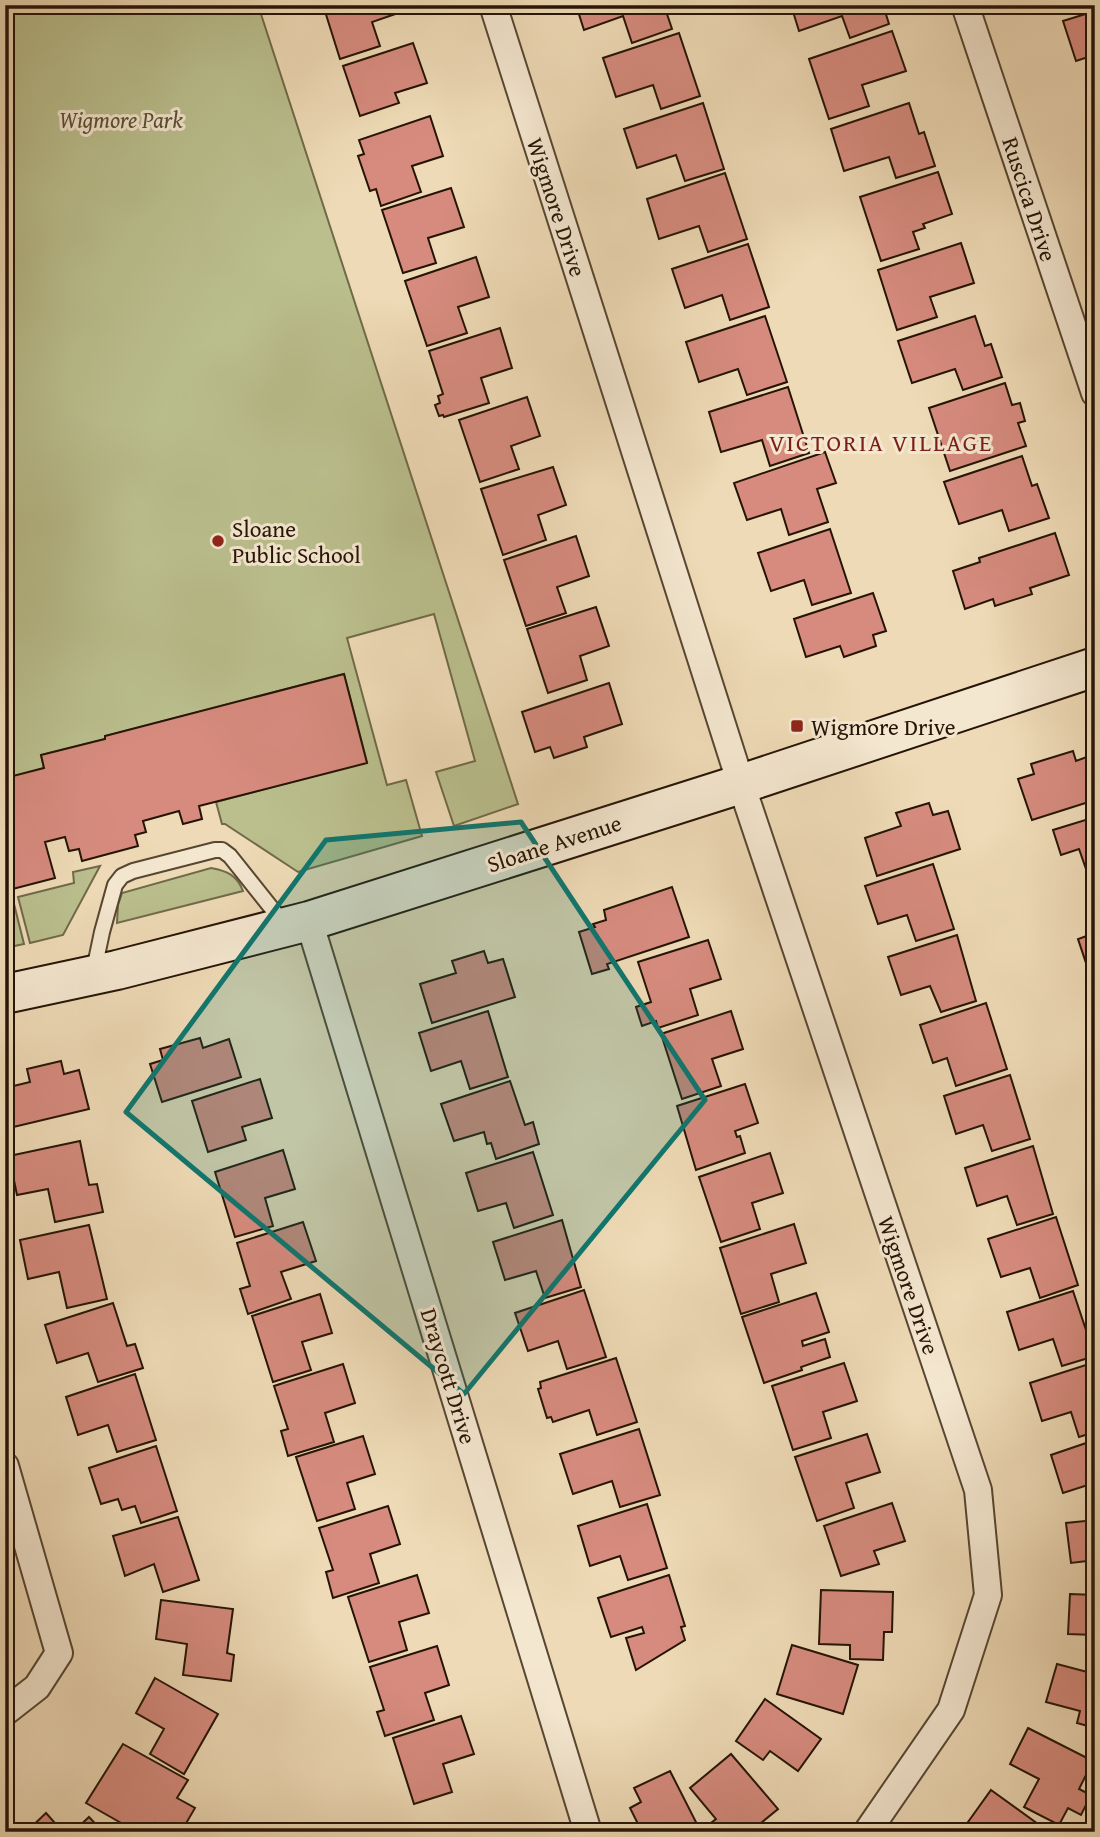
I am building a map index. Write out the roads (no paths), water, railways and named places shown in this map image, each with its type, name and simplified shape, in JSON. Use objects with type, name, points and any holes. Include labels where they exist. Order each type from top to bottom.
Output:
[{"type":"street","name":"Wigmore Drive","points":[[493,5],[741,784],[978,1490],[988,1595],[976,1633],[951,1710],[867,1832]]},
{"type":"street","name":"Ruscica Drive","points":[[965,5],[1095,393]]},
{"type":"street","name":"Sloane Avenue","points":[[5,994],[297,924],[741,784],[1095,667]]},
{"type":"street","name":"Draycott Drive","points":[[297,924],[588,1832]]},
{"type":"street","points":[[5,1466],[60,1653],[37,1687],[5,1712]]},
{"type":"lane","points":[[93,975],[116,886],[124,874],[137,870],[222,850],[297,924]]},
{"type":"place","name":"Sloane Public School","points":[[218,541]]},
{"type":"place","name":"Wigmore Drive","points":[[797,726]]},
{"type":"district","name":"VICTORIA VILLAGE","points":[[881,442]]},
{"type":"park label","name":"Wigmore Park","points":[[121,119]]}]
